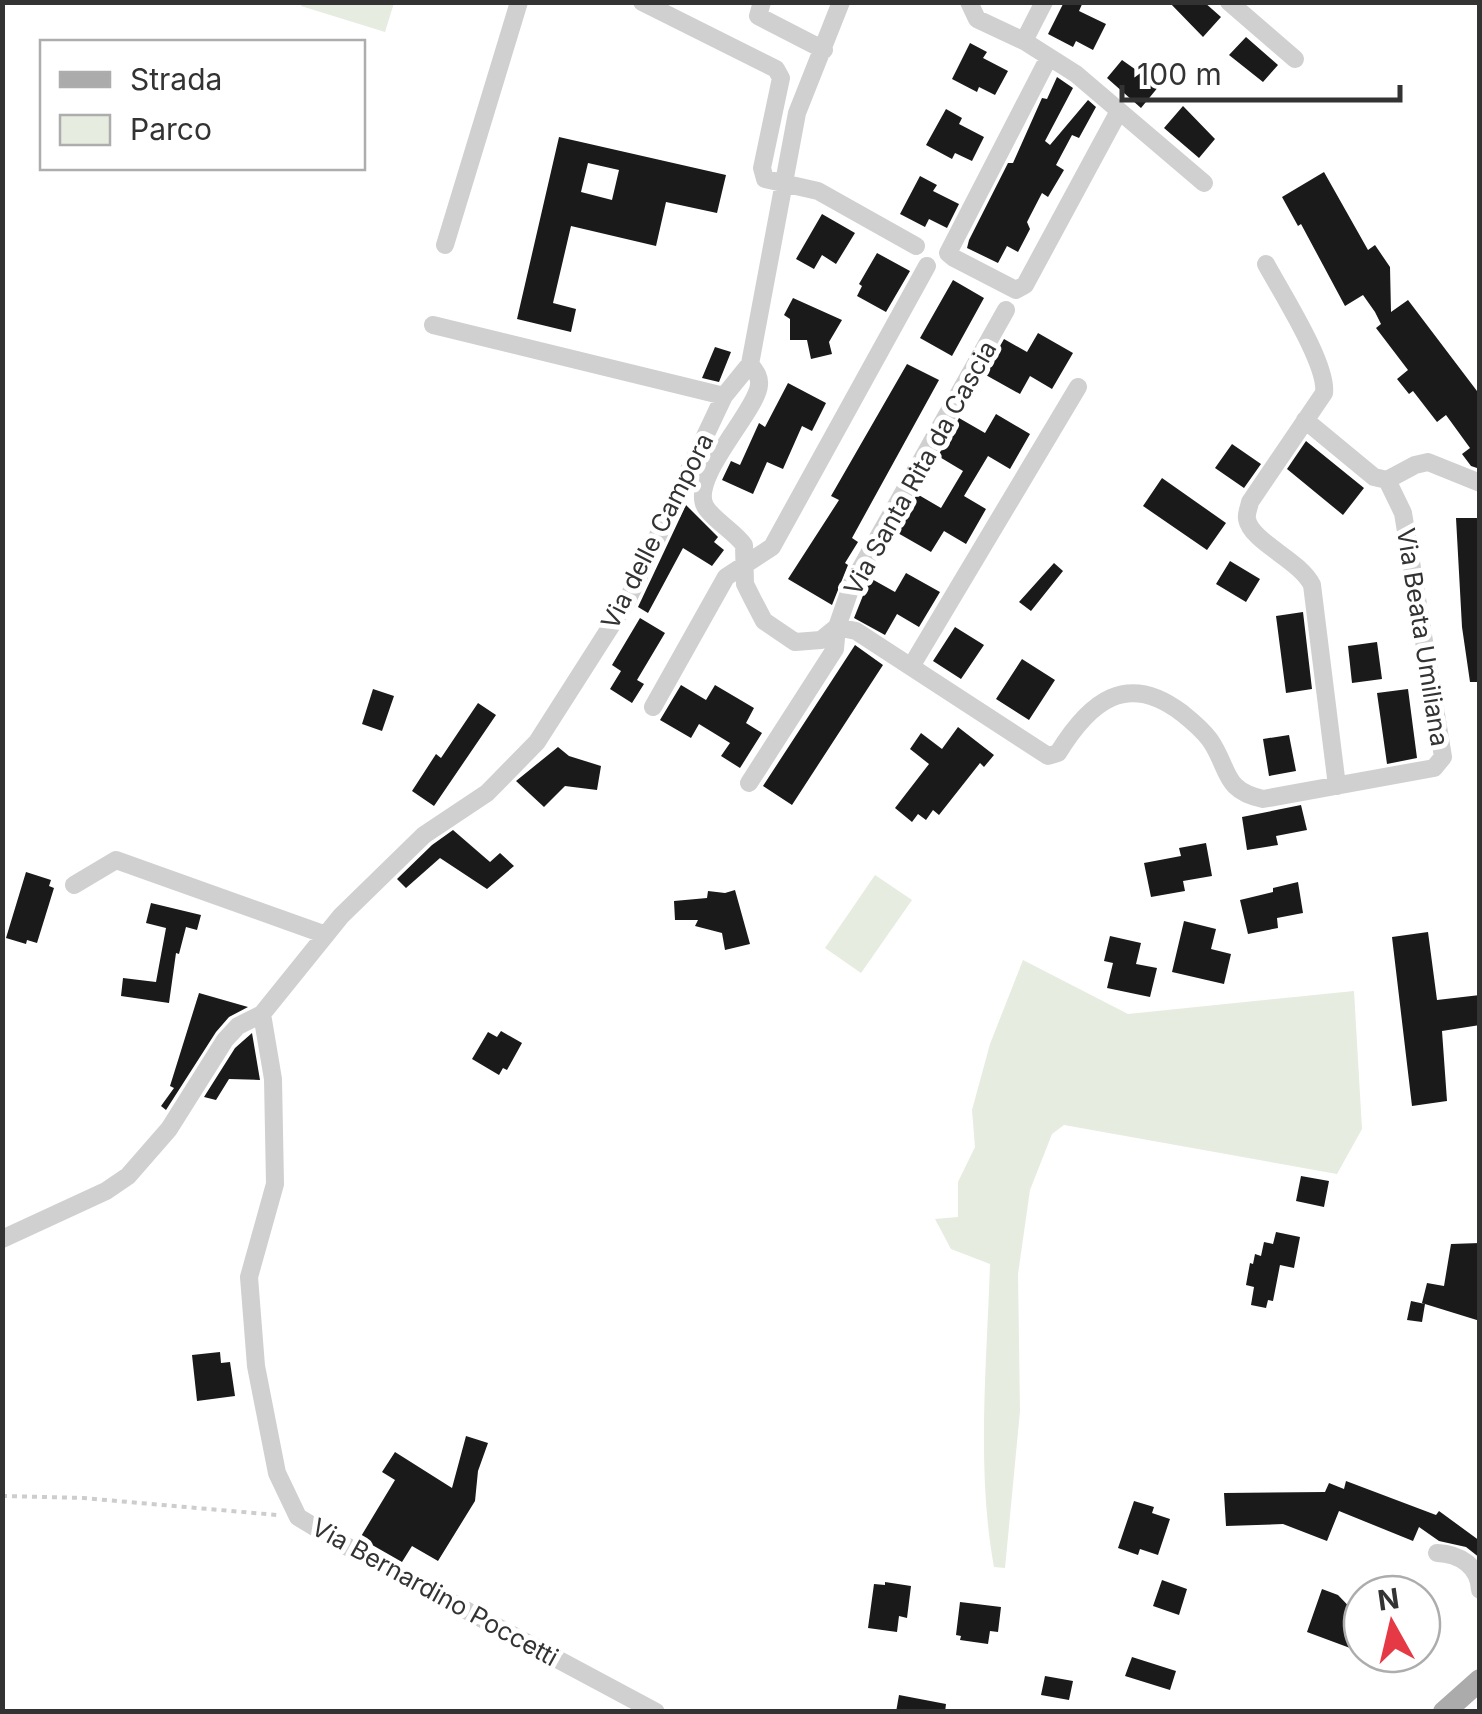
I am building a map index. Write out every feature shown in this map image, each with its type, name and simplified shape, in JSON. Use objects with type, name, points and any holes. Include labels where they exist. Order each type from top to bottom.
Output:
[{"type":"main road","points":[[1444,1712],[1480,1680]]},
{"type":"street","points":[[446,245],[519,2]]},
{"type":"street","points":[[642,2],[776,69],[780,78],[762,168],[764,179],[818,191],[916,246]]},
{"type":"street","points":[[762,2],[758,16],[824,50]]},
{"type":"street","name":"Via delle Campora","points":[[2,1239],[128,1176],[169,1129],[225,1040],[238,1026],[262,1014],[326,935],[424,835],[487,793],[537,742],[626,600],[724,396],[750,364],[797,113],[841,2]]},
{"type":"street","points":[[969,2],[977,19],[1024,41],[1076,74],[1204,183]]},
{"type":"street","points":[[1024,41],[1044,2]]},
{"type":"street","points":[[1229,2],[1295,59]]},
{"type":"street","points":[[1049,58],[948,252],[954,258],[1016,290],[1025,285],[1119,111]]},
{"type":"street","points":[[1266,264],[1323,375],[1324,394],[1250,502],[1247,520],[1254,532],[1302,568],[1312,584],[1336,786]]},
{"type":"street","points":[[653,707],[726,576],[772,546],[927,266]]},
{"type":"street","name":"Via Santa Rita da Cascia","points":[[749,783],[835,650],[837,627],[852,584],[1006,310]]},
{"type":"street","points":[[432,325],[724,396]]},
{"type":"street","points":[[750,364],[760,379],[758,391],[702,489],[704,506],[744,545],[744,584],[764,621],[795,642],[821,640],[837,627]]},
{"type":"street","points":[[912,666],[1078,387]]},
{"type":"street","points":[[1305,420],[1374,477],[1387,480],[1428,462],[1480,482]]},
{"type":"street","name":"Via Beata Umiliana","points":[[837,627],[856,630],[1048,756],[1058,753],[1097,706],[1128,691],[1152,694],[1195,724],[1242,794],[1264,798],[1434,768],[1442,757],[1403,513],[1387,480]]},
{"type":"street","points":[[74,886],[116,860],[326,935]]},
{"type":"street","name":"Via Bernardino Poccetti","points":[[262,1014],[273,1079],[275,1184],[249,1277],[256,1366],[276,1473],[298,1517],[656,1712]]},
{"type":"street","points":[[1437,1553],[1466,1562],[1475,1571],[1480,1590]]},
{"type":"path","points":[[2,1496],[84,1498],[298,1517]]},
{"type":"green space","points":[[394,2],[385,32],[301,6]]},
{"type":"green space","points":[[875,875],[912,900],[861,973],[825,948]]},
{"type":"green space","points":[[1023,960],[1128,1014],[1354,991],[1362,1129],[1337,1174],[1064,1125],[1052,1134],[1030,1190],[1018,1274],[1020,1411],[1005,1568],[994,1567],[985,1492],[990,1264],[951,1249],[935,1219],[958,1217],[958,1182],[975,1147],[972,1110],[990,1044]]},
{"type":"building","points":[[1064,2],[1083,2],[1079,11],[1106,24],[1093,50],[1076,41],[1073,47],[1048,34]]},
{"type":"building","points":[[1169,2],[1204,2],[1221,17],[1203,37]]},
{"type":"building","points":[[1246,37],[1278,65],[1263,82],[1229,55]]},
{"type":"building","points":[[970,43],[987,52],[983,58],[1008,71],[995,95],[979,87],[977,92],[952,79]]},
{"type":"building","points":[[1122,60],[1159,86],[1141,108],[1107,78]]},
{"type":"building","points":[[1057,77],[1073,88],[1045,141],[1050,145],[1088,100],[1096,107],[1079,138],[1072,135],[1056,165],[1064,170],[1048,197],[1042,193],[1018,252],[1007,246],[998,263],[967,248],[969,240],[1008,163],[1013,163],[1042,98],[1047,99]]},
{"type":"building","points":[[1183,106],[1215,139],[1199,158],[1164,128]]},
{"type":"building","points":[[946,109],[962,118],[959,124],[984,137],[972,161],[955,153],[952,159],[926,145]]},
{"type":"building","points":[[559,137],[726,175],[717,213],[666,202],[656,246],[571,226],[553,303],[576,309],[571,332],[517,319]],"holes":[[[588,163],[619,170],[612,200],[581,192]]]},
{"type":"building","points":[[1324,172],[1368,250],[1375,245],[1390,267],[1391,312],[1408,300],[1480,395],[1480,469],[1471,466],[1462,454],[1470,448],[1446,415],[1437,422],[1413,391],[1409,394],[1397,379],[1408,370],[1376,328],[1381,324],[1375,312],[1363,295],[1345,306],[1282,197]]},
{"type":"building","points":[[920,176],[937,185],[933,191],[959,204],[947,228],[929,219],[925,227],[900,214]]},
{"type":"building","points":[[822,214],[855,233],[836,264],[822,255],[814,269],[796,259]]},
{"type":"building","points":[[877,253],[910,271],[886,312],[857,296],[862,286],[859,284]]},
{"type":"building","points":[[953,280],[984,298],[952,356],[920,338]]},
{"type":"building","points":[[793,298],[842,320],[829,342],[832,354],[811,359],[807,340],[790,340],[790,319],[784,315]]},
{"type":"building","points":[[1038,333],[1073,353],[1052,389],[1030,376],[1020,394],[984,374],[1004,339],[1027,352]]},
{"type":"building","points":[[715,347],[731,352],[719,382],[702,378]]},
{"type":"building","points":[[907,364],[939,380],[852,538],[858,542],[845,563],[848,565],[832,605],[788,579],[839,500],[831,496]]},
{"type":"building","points":[[788,383],[826,403],[812,431],[802,426],[783,469],[767,462],[753,494],[722,480],[731,461],[740,465],[759,423],[765,427]]},
{"type":"building","points":[[996,414],[1030,434],[1010,469],[988,456],[964,496],[986,509],[966,544],[944,531],[931,552],[896,532],[917,494],[941,508],[963,471],[938,456],[959,418],[985,433]]},
{"type":"building","points":[[1306,441],[1364,488],[1343,515],[1287,469]]},
{"type":"building","points":[[1232,444],[1261,464],[1244,488],[1215,468]]},
{"type":"building","points":[[1162,478],[1226,523],[1207,550],[1143,506]]},
{"type":"building","points":[[686,505],[718,537],[714,542],[724,550],[712,566],[683,548],[648,613],[638,607]]},
{"type":"building","points":[[1456,518],[1480,518],[1480,682],[1470,682],[1462,627]]},
{"type":"building","points":[[1230,561],[1260,579],[1246,602],[1216,584]]},
{"type":"building","points":[[1054,563],[1063,571],[1031,611],[1019,602]]},
{"type":"building","points":[[906,573],[940,592],[919,627],[897,614],[885,635],[854,618],[870,578],[895,592]]},
{"type":"building","points":[[1303,612],[1312,689],[1286,693],[1276,616]]},
{"type":"building","points":[[640,618],[665,633],[637,680],[644,684],[632,703],[610,689],[621,671],[612,665]]},
{"type":"building","points":[[955,627],[984,645],[961,679],[933,661]]},
{"type":"building","points":[[1377,642],[1382,679],[1352,683],[1348,646]]},
{"type":"building","points":[[855,645],[883,665],[792,805],[763,786]]},
{"type":"building","points":[[1022,659],[1055,680],[1029,720],[996,699]]},
{"type":"building","points":[[681,685],[706,700],[715,685],[754,708],[746,723],[762,733],[740,768],[721,756],[730,743],[699,724],[691,738],[660,720]]},
{"type":"building","points":[[373,689],[394,696],[382,731],[362,724]]},
{"type":"building","points":[[1408,689],[1417,758],[1387,764],[1377,693]]},
{"type":"building","points":[[478,703],[496,715],[434,806],[412,791],[436,754],[441,758]]},
{"type":"building","points":[[958,727],[994,755],[984,767],[980,763],[939,815],[933,810],[926,820],[918,814],[912,822],[895,808],[929,764],[910,749],[921,733],[942,749]]},
{"type":"building","points":[[1289,735],[1296,771],[1269,776],[1263,739]]},
{"type":"building","points":[[558,747],[569,756],[601,766],[597,790],[565,786],[544,807],[516,781]]},
{"type":"building","points":[[1301,805],[1307,830],[1276,836],[1278,845],[1247,850],[1242,817]]},
{"type":"building","points":[[453,830],[490,862],[500,853],[514,866],[487,889],[440,858],[406,888],[397,879]]},
{"type":"building","points":[[1206,843],[1212,876],[1183,881],[1185,891],[1151,897],[1144,863],[1181,856],[1179,848]]},
{"type":"building","points":[[26,872],[51,880],[49,886],[54,888],[37,943],[27,940],[26,944],[6,938]]},
{"type":"building","points":[[1298,882],[1303,913],[1277,918],[1278,928],[1248,934],[1240,900]]},
{"type":"building","points":[[735,890],[750,944],[725,950],[722,933],[695,926],[698,920],[675,920],[674,901],[707,898],[708,891]]},
{"type":"building","points":[[151,903],[201,915],[197,930],[186,927],[179,954],[176,953],[169,1003],[121,996],[123,978],[156,982],[166,928],[146,923]]},
{"type":"building","points":[[1184,921],[1216,929],[1211,949],[1231,954],[1224,984],[1172,972]]},
{"type":"building","points":[[1428,932],[1437,1000],[1480,995],[1480,1025],[1442,1031],[1447,1101],[1412,1106],[1392,937]]},
{"type":"building","points":[[1110,936],[1141,943],[1136,964],[1157,968],[1150,997],[1107,988],[1113,963],[1104,961]]},
{"type":"building","points":[[199,993],[248,1007],[229,1017],[216,1032],[166,1110],[161,1106],[174,1088],[170,1086]]},
{"type":"building","points":[[501,1031],[522,1043],[507,1070],[503,1068],[499,1075],[472,1059],[488,1032],[497,1037]]},
{"type":"building","points":[[252,1033],[260,1080],[229,1079],[216,1100],[204,1097],[235,1048]]},
{"type":"building","points":[[1301,1176],[1329,1181],[1324,1207],[1296,1201]]},
{"type":"building","points":[[1276,1232],[1300,1237],[1294,1268],[1280,1265],[1273,1301],[1268,1300],[1266,1308],[1251,1305],[1254,1287],[1246,1285],[1250,1263],[1253,1264],[1255,1254],[1261,1256],[1264,1242],[1273,1244]]},
{"type":"building","points":[[1480,1243],[1480,1321],[1422,1303],[1427,1283],[1444,1286],[1451,1244]]},
{"type":"building","points":[[1411,1301],[1425,1304],[1422,1322],[1407,1320]]},
{"type":"building","points":[[220,1352],[221,1363],[230,1362],[235,1396],[197,1401],[192,1355]]},
{"type":"building","points":[[466,1436],[488,1443],[478,1471],[475,1501],[438,1561],[412,1546],[402,1562],[360,1538],[395,1480],[382,1472],[395,1452],[452,1488]]},
{"type":"building","points":[[1346,1481],[1436,1515],[1439,1511],[1480,1541],[1480,1558],[1466,1547],[1439,1541],[1419,1527],[1413,1541],[1339,1511],[1327,1541],[1283,1524],[1226,1526],[1224,1493],[1325,1492],[1329,1483],[1344,1489]]},
{"type":"building","points":[[1134,1501],[1154,1507],[1152,1513],[1170,1519],[1158,1555],[1140,1549],[1138,1555],[1118,1548]]},
{"type":"building","points":[[1162,1580],[1187,1589],[1179,1615],[1153,1606]]},
{"type":"building","points":[[874,1584],[911,1586],[907,1618],[899,1616],[897,1632],[868,1628]]},
{"type":"building","points":[[1322,1589],[1338,1595],[1342,1599],[1342,1645],[1307,1632]]},
{"type":"building","points":[[960,1602],[1001,1607],[998,1632],[990,1631],[988,1644],[960,1640],[961,1636],[956,1635]]},
{"type":"building","points":[[1132,1657],[1176,1671],[1170,1690],[1125,1676]]},
{"type":"building","points":[[1045,1676],[1073,1681],[1069,1700],[1041,1695]]},
{"type":"building","points":[[899,1695],[946,1704],[945,1712],[896,1712]]}]
